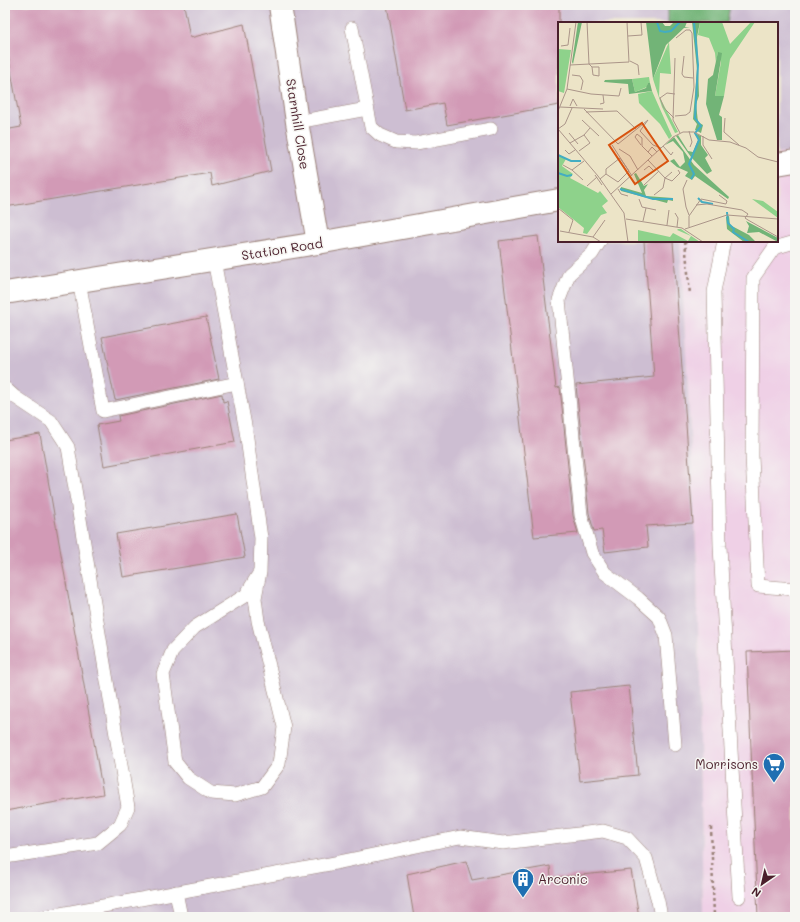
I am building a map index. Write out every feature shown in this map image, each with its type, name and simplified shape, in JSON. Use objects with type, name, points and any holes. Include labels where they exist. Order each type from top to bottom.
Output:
[{"type":"street","name":"Starnhill Close","points":[[280,5],[297,122],[318,243]]},
{"type":"street","points":[[778,164],[795,161]]},
{"type":"street","name":"Station Road","points":[[5,293],[318,243],[558,200]]},
{"type":"lane","points":[[352,28],[367,109],[372,127],[380,136],[396,142],[416,143],[491,129]]},
{"type":"lane","points":[[297,122],[367,109]]},
{"type":"lane","points":[[599,242],[592,254],[569,274],[559,300],[581,515],[592,553],[605,573],[638,598],[659,617],[666,635],[675,745]]},
{"type":"lane","points":[[724,242],[714,292],[719,522],[739,896]]},
{"type":"lane","points":[[795,242],[774,248],[753,278],[752,448],[758,586],[795,589]]},
{"type":"lane","points":[[214,260],[246,431],[261,538],[260,572],[256,598],[258,621],[284,728],[279,764],[262,787],[235,795],[211,792],[188,778],[175,762],[163,674],[173,650],[195,627],[246,595],[260,572]]},
{"type":"lane","points":[[79,281],[103,411],[237,383]]},
{"type":"lane","points":[[5,388],[15,397],[51,421],[68,447],[128,807],[120,825],[98,843],[5,857]]},
{"type":"lane","points":[[44,917],[335,863],[460,837],[503,843],[603,831],[627,838],[646,858],[661,917]]},
{"type":"lane","points":[[176,892],[181,917]]},
{"type":"shaded area","points":[[5,5],[668,5],[668,22],[558,22],[558,242],[680,242],[697,565],[703,917],[5,917]]},
{"type":"shaded area","points":[[730,5],[795,5],[795,151],[778,154],[778,22],[727,22]]},
{"type":"shaded area","points":[[795,151],[795,917],[703,917],[697,565],[680,242],[778,242],[778,154]]},
{"type":"green space","points":[[668,5],[730,5],[727,22],[668,22]]},
{"type":"building","points":[[5,5],[184,5],[190,38],[244,24],[271,171],[212,186],[210,173],[5,207],[5,130],[21,127],[5,38]]},
{"type":"building","points":[[387,5],[559,5],[558,105],[447,125],[443,103],[405,110]]},
{"type":"building","points":[[538,236],[556,388],[560,387],[573,516],[578,533],[534,537],[499,241]]},
{"type":"building","points":[[644,242],[673,242],[693,523],[646,526],[648,547],[605,552],[602,530],[594,531],[589,513],[576,385],[654,377]]},
{"type":"building","points":[[206,317],[219,379],[115,400],[102,337]]},
{"type":"building","points":[[222,394],[223,402],[227,401],[235,442],[104,466],[97,425],[119,421],[118,416]]},
{"type":"building","points":[[40,434],[103,794],[5,811],[5,440]]},
{"type":"building","points":[[237,514],[245,557],[123,577],[116,534]]},
{"type":"building","name":"Morrisons","points":[[795,650],[795,917],[758,917],[747,652]]},
{"type":"building","points":[[629,686],[638,775],[580,781],[570,692]]},
{"type":"building","name":"Arconic","points":[[466,861],[472,880],[550,866],[551,878],[631,870],[639,917],[414,917],[407,874]]},
{"type":"place","name":"Morrisons","points":[[774,784]]},
{"type":"place","name":"Arconic","points":[[523,898]]}]
